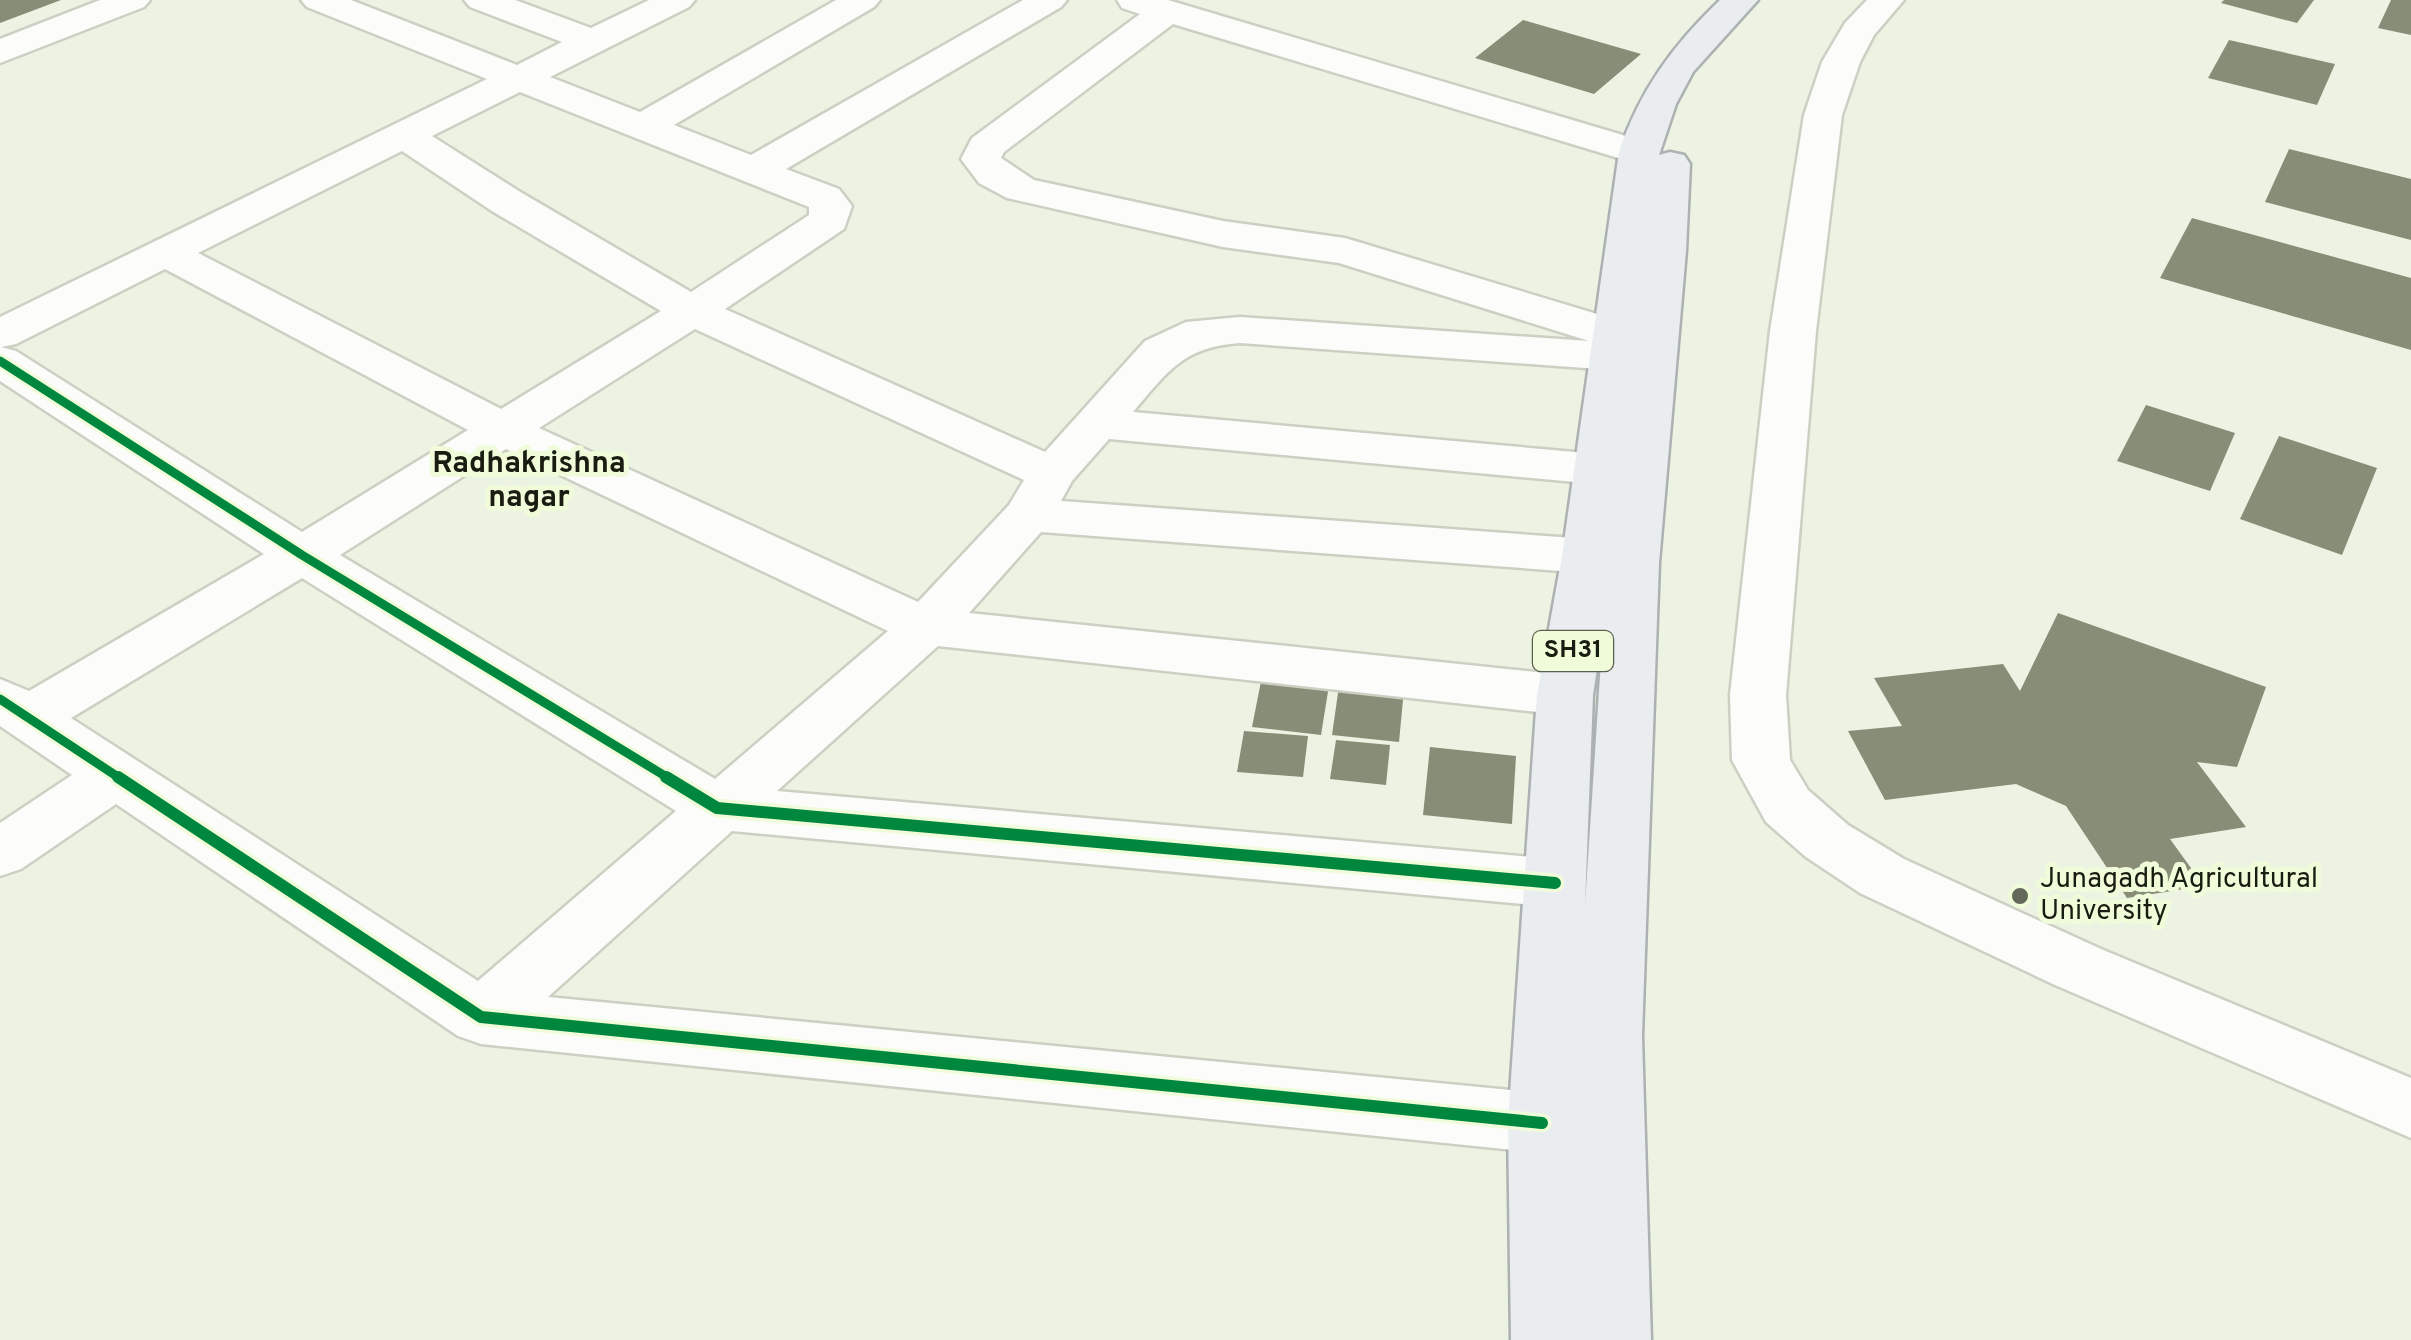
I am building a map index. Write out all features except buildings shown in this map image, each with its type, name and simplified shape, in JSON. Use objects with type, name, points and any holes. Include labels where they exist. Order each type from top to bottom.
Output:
[{"type":"main road","name":"SH31","points":[[1548,1340],[1542,1123],[1566,695],[1588,556],[1638,152],[1666,80],[1687,52],[1740,0]]},
{"type":"main road","points":[[1614,1340],[1609,1036],[1633,563],[1671,158],[1677,121],[1693,82],[1728,38],[1769,0]]},
{"type":"street","points":[[0,52],[132,0]]},
{"type":"street","points":[[319,0],[824,198],[831,206],[828,220],[302,555],[14,708],[481,1017],[1542,1123]]},
{"type":"street","points":[[482,0],[595,42]]},
{"type":"street","points":[[0,334],[676,0]]},
{"type":"street","points":[[641,128],[862,0]]},
{"type":"street","points":[[750,172],[1049,0]]},
{"type":"street","points":[[1886,0],[1858,31],[1841,62],[1823,115],[1793,332],[1760,676],[1761,760],[1786,806],[1827,841],[1882,876],[2078,967],[2411,1109]]},
{"type":"street","points":[[1613,345],[1345,251],[1223,234],[1021,189],[993,174],[981,159],[986,146],[1148,6],[1638,152]]},
{"type":"street","points":[[406,136],[507,202],[692,310],[1040,494],[1588,556]]},
{"type":"street","points":[[168,254],[502,429],[926,627],[1566,695]]},
{"type":"street","points":[[481,1017],[926,627],[1096,423],[1162,351],[1202,332],[1240,330],[1613,345]]},
{"type":"street","points":[[0,361],[302,555],[717,808],[1555,883]]},
{"type":"street","points":[[1096,423],[1598,468]]},
{"type":"street","points":[[0,853],[113,777]]},
{"type":"cycle path","points":[[0,361],[302,555],[717,808],[1555,883]]},
{"type":"cycle path","points":[[0,699],[481,1017],[1542,1123]]},
{"type":"place","name":"Junagadh Agricultural University","points":[[2020,896]]},
{"type":"district","name":"Radhakrishna nagar","points":[[529,481]]}]
